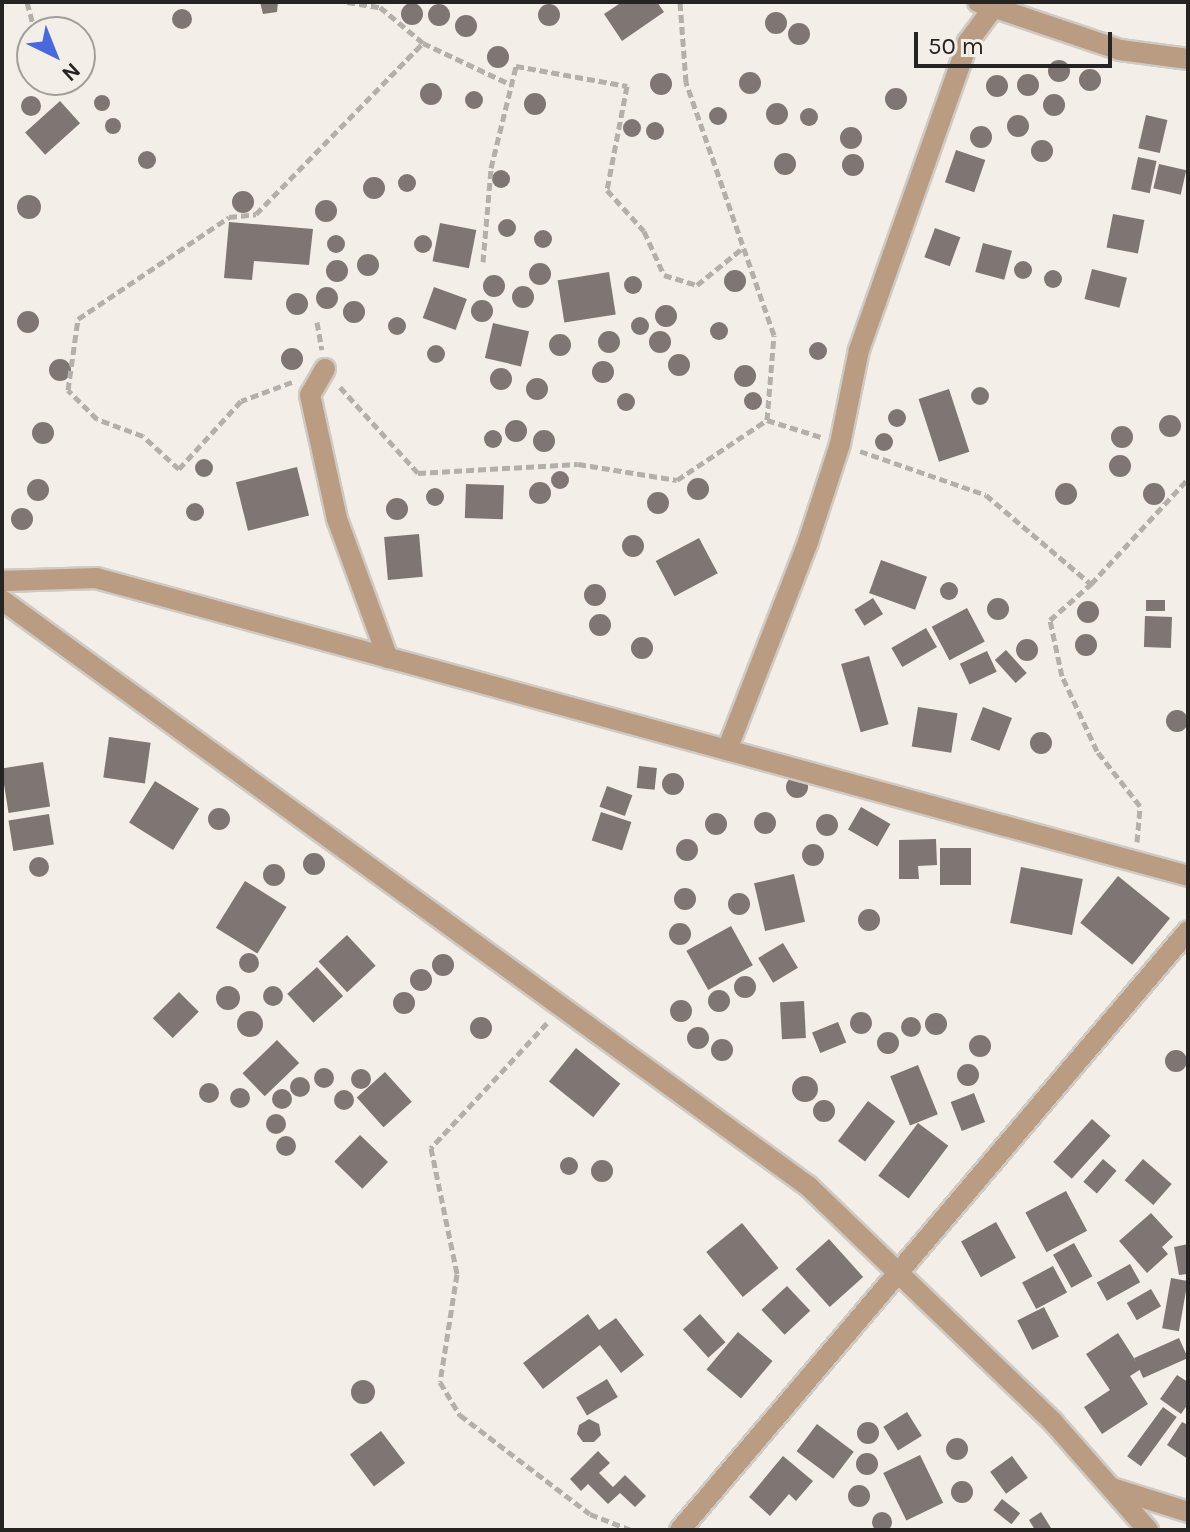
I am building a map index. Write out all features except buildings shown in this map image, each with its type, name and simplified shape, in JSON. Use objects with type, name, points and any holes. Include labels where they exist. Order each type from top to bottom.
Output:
[{"type":"street","points":[[727,750],[808,542],[840,444],[859,350],[968,42],[986,5],[1120,50],[1188,59]]},
{"type":"street","points":[[325,369],[310,395],[337,519],[388,658]]},
{"type":"street","points":[[2,581],[96,578],[1188,876]]},
{"type":"street","points":[[2,600],[808,1186],[1053,1422],[1148,1530]]},
{"type":"street","points":[[680,1530],[1188,931]]},
{"type":"street","points":[[1107,1486],[1188,1512]]},
{"type":"path","points":[[347,2],[380,7],[423,43],[512,85]]},
{"type":"path","points":[[680,2],[686,82],[774,335],[767,420]]},
{"type":"path","points":[[325,369],[241,401],[179,469],[143,436],[97,419],[68,390],[78,319],[229,217],[256,214],[423,43]]},
{"type":"path","points":[[483,262],[491,168],[516,66],[627,86],[607,190],[644,231],[664,275],[697,285],[744,247]]},
{"type":"path","points":[[317,322],[325,369],[418,473],[578,464],[677,480],[767,420]]},
{"type":"path","points":[[767,420],[986,495],[1091,584]]},
{"type":"path","points":[[1135,862],[1140,806],[1097,751],[1062,676],[1050,620],[1091,584],[1188,479]]},
{"type":"path","points":[[562,1007],[431,1148],[457,1274],[440,1382],[460,1415],[590,1514],[631,1530]]}]
